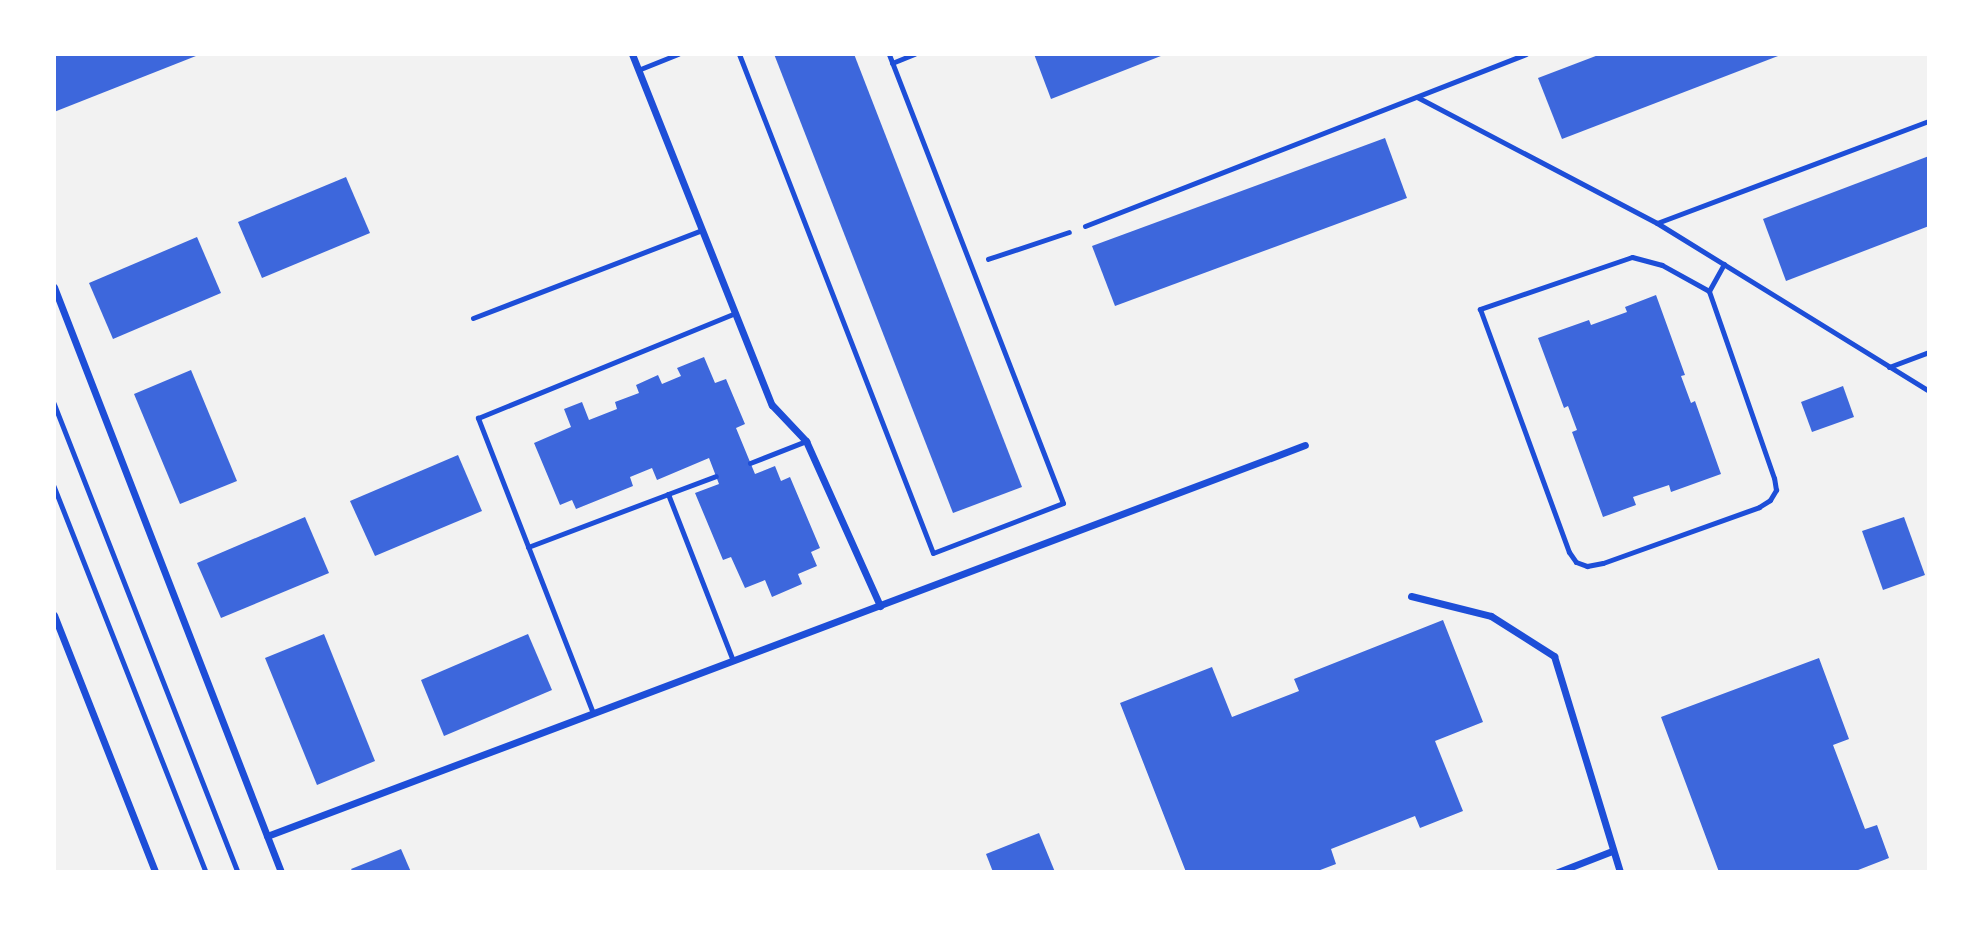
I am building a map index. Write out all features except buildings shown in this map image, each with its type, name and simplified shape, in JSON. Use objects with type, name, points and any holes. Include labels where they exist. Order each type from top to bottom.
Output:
[{"type":"street","points":[[632,54],[772,405],[806,442],[880,606]]},
{"type":"street","points":[[54,287],[282,872]]},
{"type":"street","points":[[267,836],[1305,445]]},
{"type":"street","points":[[1411,596],[1491,616],[1554,656],[1620,872]]},
{"type":"street","points":[[54,615],[155,872]]},
{"type":"street","points":[[1558,872],[1612,851]]},
{"type":"lane","points":[[638,70],[678,54]]},
{"type":"lane","points":[[739,54],[933,553],[1063,503],[888,54]]},
{"type":"lane","points":[[892,63],[914,54]]},
{"type":"lane","points":[[1085,226],[1527,54]]},
{"type":"lane","points":[[1417,97],[1657,223],[1929,391]]},
{"type":"lane","points":[[1657,223],[1929,121]]},
{"type":"lane","points":[[473,318],[702,230]]},
{"type":"lane","points":[[1709,291],[1647,258],[1632,257],[1480,309],[1569,552],[1576,562],[1587,566],[1603,563],[1759,507],[1770,500],[1776,490],[1709,291],[1724,264]]},
{"type":"lane","points":[[593,713],[478,418],[735,313]]},
{"type":"lane","points":[[1889,367],[1929,352]]},
{"type":"lane","points":[[750,463],[806,442]]},
{"type":"lane","points":[[528,547],[716,476]]},
{"type":"lane","points":[[668,494],[733,661]]},
{"type":"path","points":[[970,265],[1085,226]]},
{"type":"path","points":[[54,403],[238,872]]},
{"type":"path","points":[[54,486],[206,872]]}]
